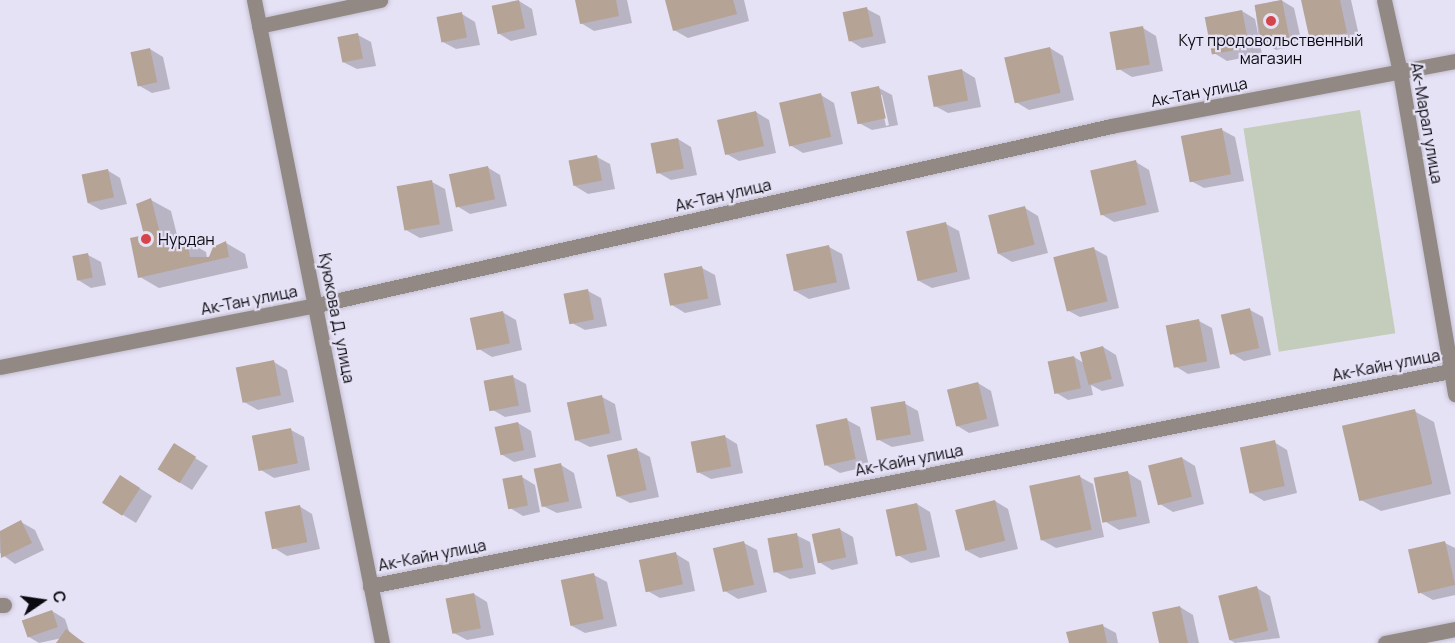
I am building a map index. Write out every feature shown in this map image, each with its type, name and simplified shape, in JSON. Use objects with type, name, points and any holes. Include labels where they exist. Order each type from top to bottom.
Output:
[{"type":"street","name":"Куюкова Д. улица","points":[[254,0],[382,643]]},
{"type":"street","points":[[259,26],[380,0]]},
{"type":"street","name":"Ак-Марал улица","points":[[1384,0],[1400,72],[1453,370],[1455,394]]},
{"type":"street","name":"Ак-Тан улица","points":[[0,367],[316,305],[1111,126],[1455,61]]},
{"type":"street","name":"Ак-Кайн улица","points":[[370,586],[1453,370]]},
{"type":"street","points":[[1385,643],[1455,629]]},
{"type":"green space","points":[[1360,110],[1395,333],[1279,352],[1243,128]]},
{"type":"building","points":[[519,0],[525,28],[498,34],[492,6]]},
{"type":"building","points":[[575,0],[616,0],[619,16],[580,24]]},
{"type":"building","points":[[665,0],[733,0],[737,14],[673,31]]},
{"type":"building","name":"Кут продовольственный магазин","points":[[1282,0],[1289,37],[1262,43],[1255,5]]},
{"type":"building","points":[[1301,0],[1340,0],[1347,33],[1310,41]]},
{"type":"building","points":[[867,7],[873,36],[849,42],[843,12]]},
{"type":"building","points":[[1242,10],[1249,47],[1212,55],[1205,17]]},
{"type":"building","points":[[462,12],[467,38],[441,42],[436,17]]},
{"type":"building","points":[[1143,26],[1150,64],[1116,70],[1110,32]]},
{"type":"building","points":[[358,33],[363,59],[342,63],[337,37]]},
{"type":"building","points":[[1050,47],[1061,93],[1015,103],[1004,58]]},
{"type":"building","points":[[150,48],[157,82],[138,86],[130,52]]},
{"type":"building","points":[[962,69],[968,100],[934,107],[928,76]]},
{"type":"building","points":[[879,86],[886,118],[857,124],[851,92]]},
{"type":"building","points":[[821,93],[831,137],[789,147],[779,103]]},
{"type":"building","points":[[756,111],[764,146],[725,155],[717,120]]},
{"type":"building","points":[[1222,128],[1231,174],[1190,182],[1181,136]]},
{"type":"building","points":[[678,138],[684,168],[656,174],[651,143]]},
{"type":"building","points":[[597,155],[602,181],[573,186],[569,161]]},
{"type":"building","points":[[1136,160],[1146,205],[1101,215],[1090,171]]},
{"type":"building","points":[[488,166],[495,199],[456,208],[449,174]]},
{"type":"building","points":[[108,169],[114,197],[88,203],[82,175]]},
{"type":"building","points":[[432,180],[440,224],[404,231],[397,186]]},
{"type":"building","name":"Нурдан","points":[[151,198],[163,245],[187,240],[190,257],[209,257],[213,247],[226,241],[229,257],[138,278],[130,238],[144,235],[136,204]]},
{"type":"building","points":[[1025,206],[1035,245],[998,254],[988,215]]},
{"type":"building","points":[[946,222],[957,272],[918,281],[906,231]]},
{"type":"building","points":[[829,245],[837,282],[794,291],[786,254]]},
{"type":"building","points":[[1094,247],[1108,301],[1067,311],[1053,257]]},
{"type":"building","points":[[88,253],[93,278],[77,281],[72,256]]},
{"type":"building","points":[[702,266],[708,298],[670,306],[664,273]]},
{"type":"building","points":[[588,289],[594,319],[569,324],[563,294]]},
{"type":"building","points":[[1250,308],[1259,348],[1230,355],[1221,315]]},
{"type":"building","points":[[503,311],[510,343],[477,350],[470,318]]},
{"type":"building","points":[[1199,319],[1207,361],[1174,368],[1166,325]]},
{"type":"building","points":[[1103,346],[1112,379],[1089,385],[1080,352]]},
{"type":"building","points":[[1074,356],[1081,388],[1054,394],[1048,362]]},
{"type":"building","points":[[274,360],[281,395],[243,403],[236,367]]},
{"type":"building","points":[[513,375],[519,405],[489,411],[484,381]]},
{"type":"building","points":[[978,382],[987,419],[956,427],[947,390]]},
{"type":"building","points":[[602,395],[610,433],[575,441],[567,402]]},
{"type":"building","points":[[905,401],[911,434],[876,441],[871,407]]},
{"type":"building","points":[[1415,409],[1432,484],[1359,501],[1342,426]]},
{"type":"building","points":[[847,418],[856,459],[824,466],[816,425]]},
{"type":"building","points":[[518,422],[524,450],[501,455],[495,427]]},
{"type":"building","points":[[291,428],[298,463],[259,471],[252,436]]},
{"type":"building","points":[[725,435],[731,466],[697,473],[691,442]]},
{"type":"building","points":[[1275,440],[1285,486],[1250,493],[1240,447]]},
{"type":"building","points":[[174,443],[196,457],[180,483],[158,469]]},
{"type":"building","points":[[637,448],[647,490],[616,497],[607,455]]},
{"type":"building","points":[[1182,457],[1192,497],[1158,505],[1148,465]]},
{"type":"building","points":[[561,463],[569,501],[542,507],[534,469]]},
{"type":"building","points":[[1128,471],[1137,516],[1102,523],[1094,478]]},
{"type":"building","points":[[120,475],[140,488],[122,516],[102,503]]},
{"type":"building","points":[[522,475],[528,505],[508,509],[502,479]]},
{"type":"building","points":[[1080,475],[1092,530],[1041,541],[1029,486]]},
{"type":"building","points":[[995,500],[1005,541],[965,551],[955,510]]},
{"type":"building","points":[[917,503],[927,550],[896,557],[886,510]]},
{"type":"building","points":[[300,505],[307,542],[272,549],[265,512]]},
{"type":"building","points":[[21,520],[32,543],[1,558],[0,531]]},
{"type":"building","points":[[840,528],[846,557],[818,563],[812,534]]},
{"type":"building","points":[[797,533],[803,567],[774,573],[767,538]]},
{"type":"building","points":[[744,541],[754,585],[723,592],[713,548]]},
{"type":"building","points":[[1445,541],[1455,585],[1418,593],[1408,550]]},
{"type":"building","points":[[676,552],[683,584],[646,592],[639,560]]},
{"type":"building","points":[[594,573],[604,619],[571,626],[561,580]]},
{"type":"building","points":[[1257,586],[1268,631],[1229,640],[1218,596]]},
{"type":"building","points":[[474,593],[481,628],[452,634],[446,599]]},
{"type":"building","points":[[1180,606],[1188,643],[1159,643],[1152,612]]},
{"type":"building","points":[[52,610],[58,627],[28,637],[22,620]]},
{"type":"building","points":[[1103,624],[1107,643],[1069,643],[1066,632]]},
{"type":"building","points":[[66,629],[84,643],[56,643]]},
{"type":"place","name":"Кут продовольственный магазин","points":[[1271,21]]},
{"type":"place","name":"Нурдан","points":[[146,239]]}]
